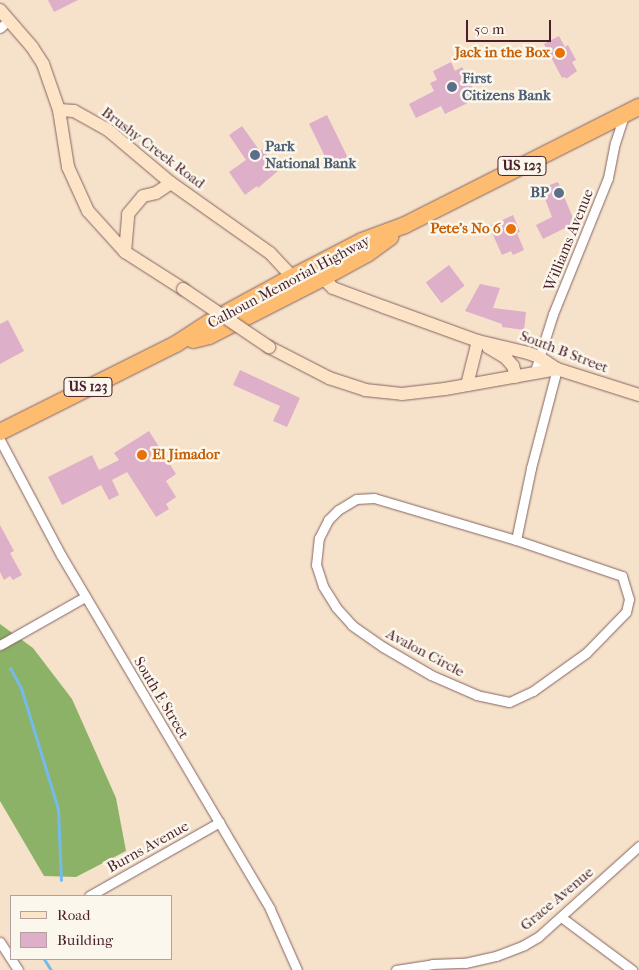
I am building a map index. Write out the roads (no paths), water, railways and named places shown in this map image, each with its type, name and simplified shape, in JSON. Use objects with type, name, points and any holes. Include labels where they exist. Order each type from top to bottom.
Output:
[{"type":"highway","name":"Calhoun Memorial Highway","points":[[0,432],[176,344],[213,320],[292,276],[362,241],[405,225],[632,111]]},
{"type":"highway","name":"Calhoun Memorial Highway","points":[[176,344],[209,336],[323,278],[367,254],[405,225]]},
{"type":"street","points":[[0,10],[4,24],[43,64],[59,110],[68,166],[88,211],[125,252],[268,347],[329,378],[365,390],[402,394],[557,369],[516,540]]},
{"type":"street","name":"Brushy Creek Road","points":[[59,110],[74,111],[108,130],[171,183],[270,253],[292,276]]},
{"type":"street","name":"Williams Avenue","points":[[534,374],[553,314],[608,178],[615,142],[632,111]]},
{"type":"street","points":[[125,252],[128,214],[143,196],[156,194],[171,183]]},
{"type":"street","name":"South B Street","points":[[323,278],[333,288],[478,341],[539,357],[557,369],[639,395]]},
{"type":"street","points":[[467,385],[478,341]]},
{"type":"street","name":"South B Street","points":[[478,341],[506,358],[513,366],[516,377]]},
{"type":"street","name":"South E Street","points":[[0,440],[85,597],[270,909],[297,970]]},
{"type":"street","name":"Avalon Circle","points":[[374,498],[406,506],[516,540],[622,576],[629,599],[626,612],[586,653],[533,691],[509,702],[477,695],[431,675],[383,647],[352,625],[336,607],[323,586],[316,565],[319,538],[328,520],[338,510],[356,499],[374,498]]},
{"type":"street","points":[[0,646],[85,597]]},
{"type":"street","name":"Burns Avenue","points":[[91,895],[220,822]]},
{"type":"street","name":"Grace Avenue","points":[[396,970],[432,964],[465,963],[496,956],[531,941],[561,917],[639,846]]},
{"type":"street","points":[[561,917],[632,970]]},
{"type":"waterway","points":[[10,668],[21,688],[58,809],[61,880]]},
{"type":"waterway","points":[[45,960],[51,970]]},
{"type":"place","name":"Jack in the Box","points":[[560,53]]},
{"type":"place","name":"First Citizens Bank","points":[[452,87]]},
{"type":"place","name":"Park National Bank","points":[[255,155]]},
{"type":"place","name":"BP","points":[[559,193]]},
{"type":"place","name":"Pete's No 6","points":[[511,229]]},
{"type":"place","name":"El Jimador","points":[[142,455]]}]
